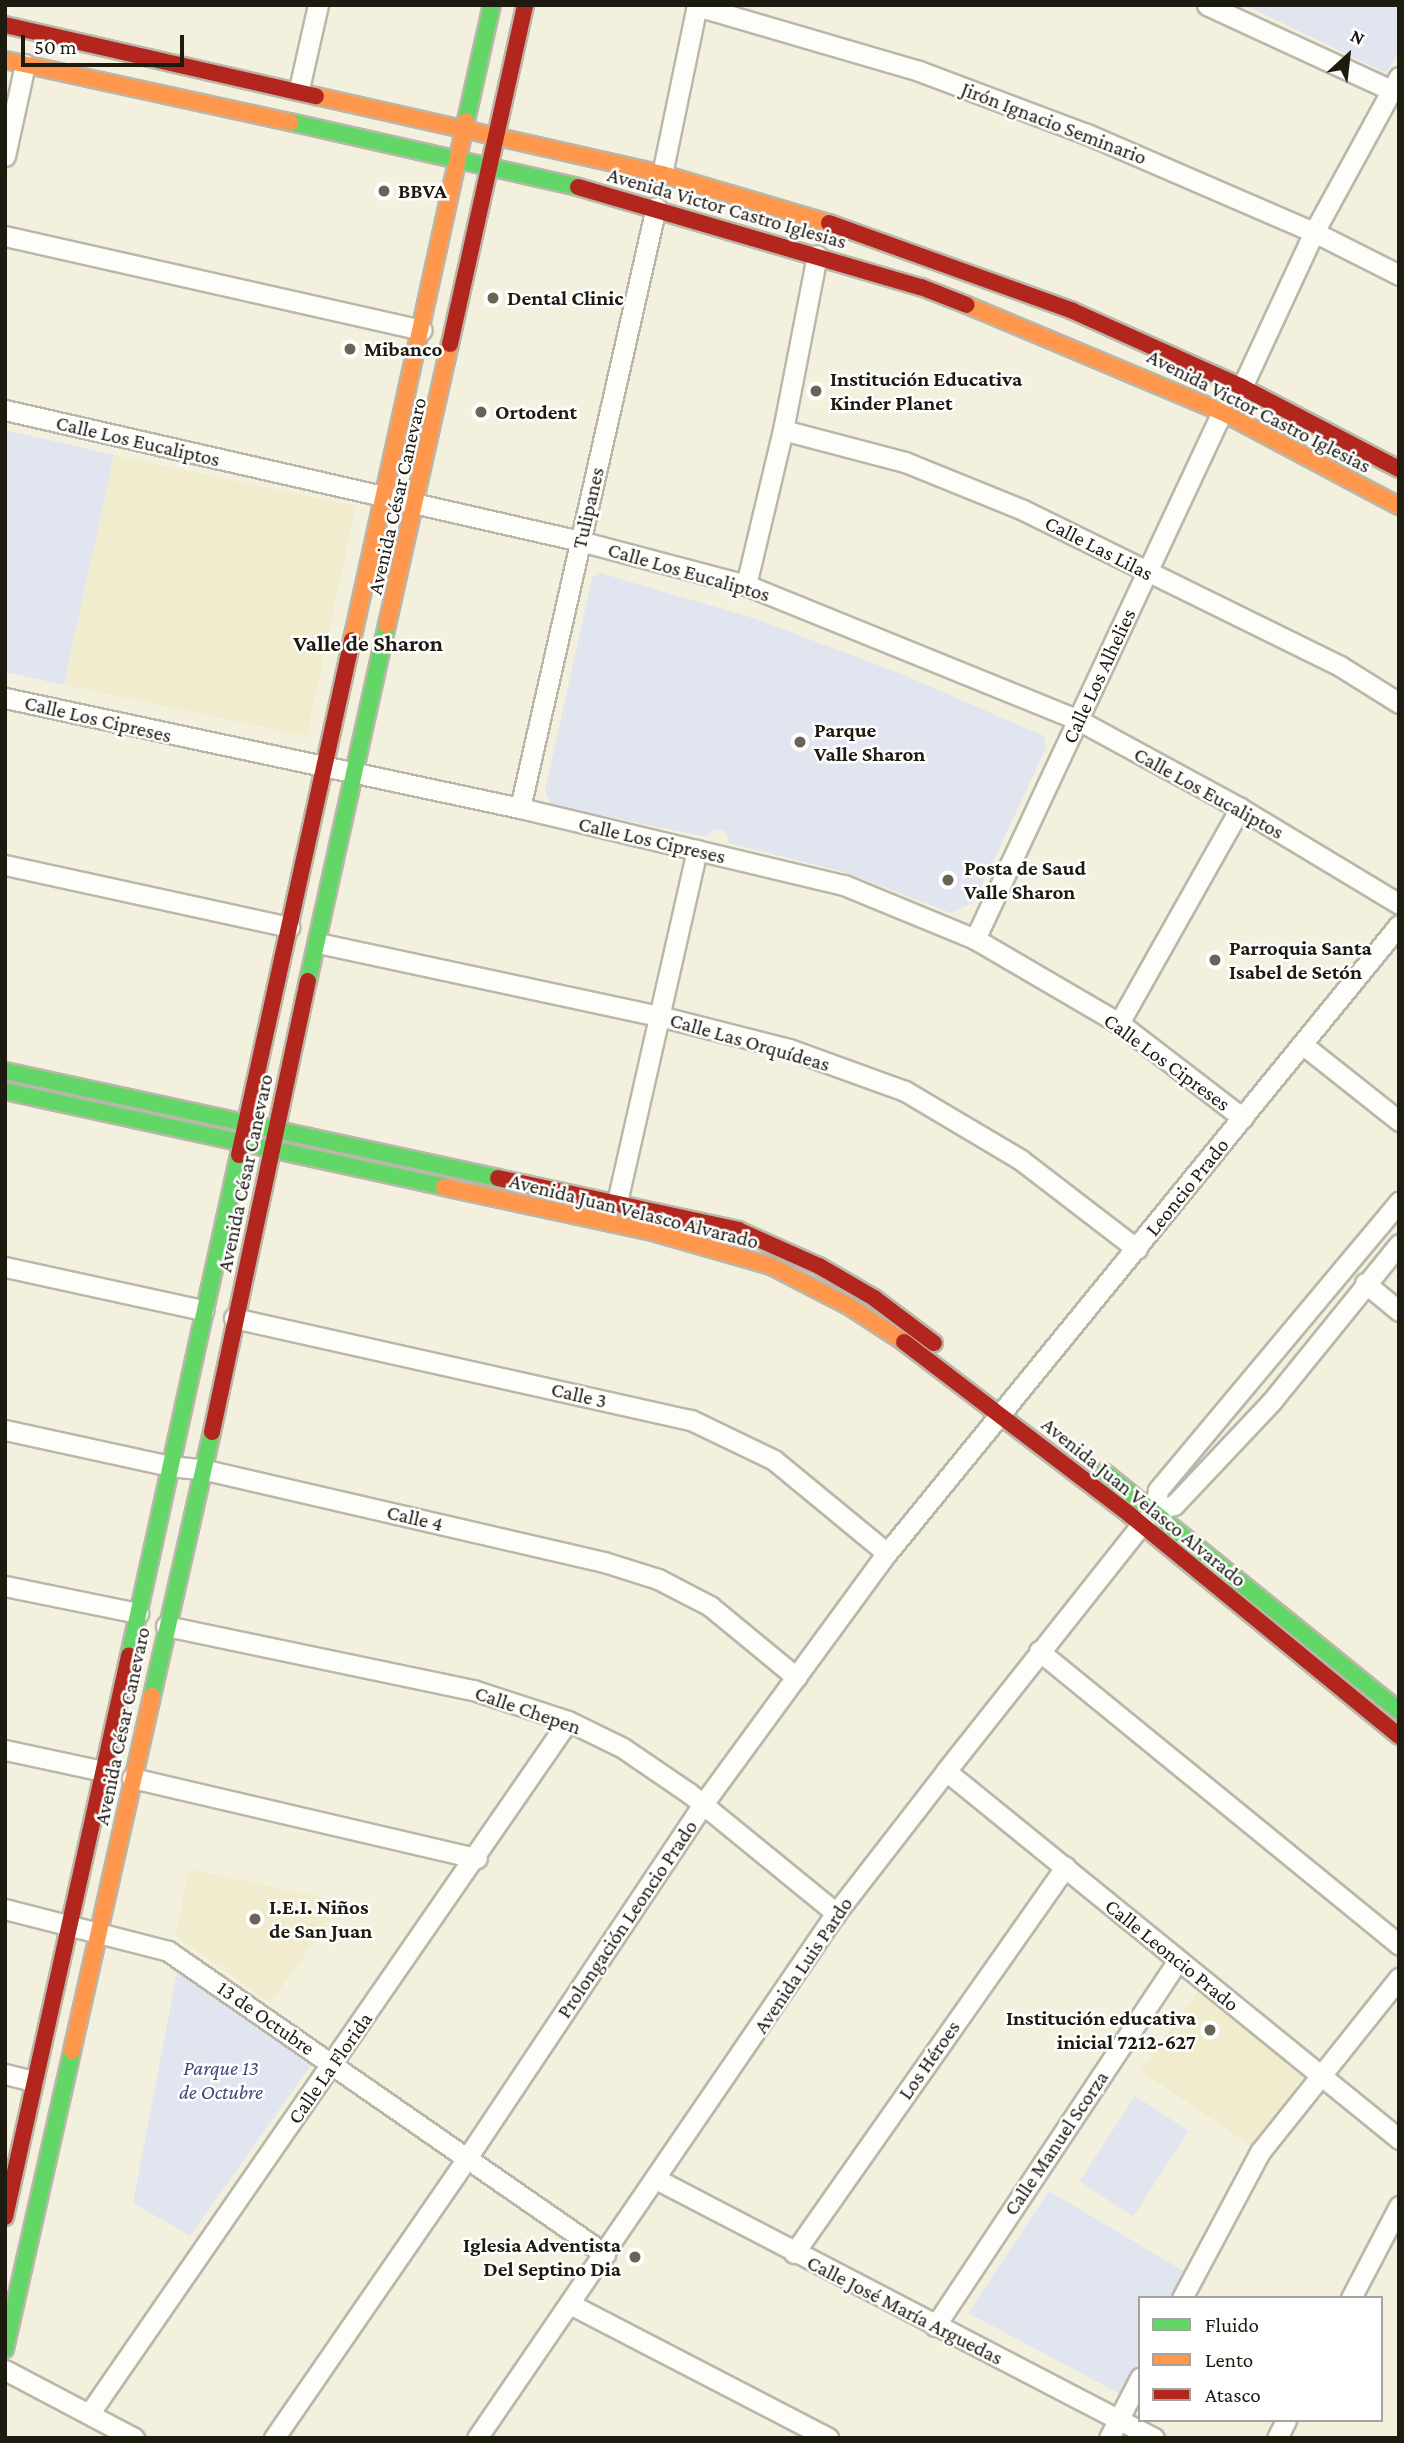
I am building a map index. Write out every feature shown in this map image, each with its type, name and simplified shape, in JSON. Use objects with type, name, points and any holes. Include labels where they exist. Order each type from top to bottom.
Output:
[{"type":"street","points":[[299,89],[318,5]]},
{"type":"street","name":"Avenida César Canevaro","points":[[5,2217],[203,1310],[244,1144],[246,1123],[492,5]]},
{"type":"street","name":"Avenida César Canevaro","points":[[5,2348],[234,1318],[275,1150],[275,1130],[417,503],[525,5]]},
{"type":"street","points":[[662,174],[697,6]]},
{"type":"street","name":"Jirón Ignacio Seminario","points":[[697,6],[919,71],[1087,134],[1314,232],[1399,275]]},
{"type":"street","points":[[1218,7],[1395,83],[1314,232],[1242,387]]},
{"type":"street","name":"Avenida Victor Castro Iglesias","points":[[5,25],[299,89],[662,174],[877,237],[1073,311],[1242,387],[1399,468]]},
{"type":"street","name":"Avenida Victor Castro Iglesias","points":[[5,60],[489,165],[656,207],[922,287],[1134,372],[1222,412],[1399,506]]},
{"type":"street","points":[[5,156],[25,64]]},
{"type":"street","name":"Tulipanes","points":[[520,808],[656,207]]},
{"type":"street","points":[[5,236],[422,330]]},
{"type":"street","points":[[746,585],[783,430],[817,255]]},
{"type":"street","name":"Calle Los Eucaliptos","points":[[5,410],[580,541],[746,585],[1078,720],[1240,808],[1399,904]]},
{"type":"street","name":"Calle Los Alhelies","points":[[975,939],[1222,412]]},
{"type":"street","name":"Calle Las Lilas","points":[[783,430],[905,462],[1023,510],[1340,666],[1399,703]]},
{"type":"street","name":"Calle Los Cipreses","points":[[5,698],[355,776],[520,808],[844,884],[975,939],[1119,1023],[1243,1118]]},
{"type":"street","points":[[1119,1023],[1240,808]]},
{"type":"street","points":[[617,1202],[696,850]]},
{"type":"street","points":[[5,866],[289,927]]},
{"type":"street","name":"Leoncio Prado","points":[[1008,1404],[1399,925]]},
{"type":"street","name":"Calle Las Orquídeas","points":[[318,943],[659,1016],[789,1049],[905,1091],[1020,1160],[1137,1249]]},
{"type":"street","points":[[1302,1044],[1399,1121]]},
{"type":"street","name":"Avenida Juan Velasco Alvarado","points":[[5,1071],[617,1202],[773,1243],[874,1298],[948,1353]]},
{"type":"street","name":"Avenida Juan Velasco Alvarado","points":[[5,1091],[656,1233],[771,1266],[847,1305],[1008,1404],[1147,1518],[1399,1736]]},
{"type":"street","name":"Avenida Luis Pardo","points":[[485,2435],[570,2304],[658,2180],[836,1913],[1039,1651],[1147,1518],[1158,1490],[1399,1202]]},
{"type":"street","name":"Avenida Luis Pardo","points":[[1147,1518],[1174,1505],[1272,1401],[1399,1244]]},
{"type":"street","points":[[5,1267],[203,1310]]},
{"type":"street","points":[[1365,1283],[1399,1311]]},
{"type":"street","name":"Calle 3","points":[[234,1318],[691,1420],[774,1460],[887,1553]]},
{"type":"street","name":"Prolongación Leoncio Prado","points":[[274,2438],[467,2158],[703,1804],[887,1553],[1008,1404]]},
{"type":"street","name":"Calle 4","points":[[5,1430],[170,1466],[201,1469],[604,1562],[658,1579],[710,1606],[796,1677]]},
{"type":"street","name":"Avenida Juan Velasco Alvarado","points":[[1087,1459],[1147,1518],[1399,1712]]},
{"type":"street","points":[[5,1586],[138,1613]]},
{"type":"street","name":"Calle Chepen","points":[[166,1626],[473,1690],[568,1721],[623,1748],[703,1804],[836,1913]]},
{"type":"street","points":[[1039,1651],[1399,1945]]},
{"type":"street","name":"Calle La Florida","points":[[89,2414],[477,1858],[568,1721]]},
{"type":"street","points":[[5,1750],[103,1771]]},
{"type":"street","name":"Calle Leoncio Prado","points":[[946,1771],[1399,2139]]},
{"type":"street","points":[[132,1778],[477,1858]]},
{"type":"street","name":"Los Héroes","points":[[794,2253],[1065,1867]]},
{"type":"street","name":"13 de Octubre","points":[[5,1909],[168,1951],[605,2254]]},
{"type":"street","name":"Calle Manuel Scorza","points":[[935,2326],[1178,1959]]},
{"type":"street","points":[[1183,2296],[1260,2152],[1318,2074],[1399,1978]]},
{"type":"street","points":[[5,2074],[33,2081]]},
{"type":"street","name":"Calle José María Arguedas","points":[[658,2180],[1154,2438]]},
{"type":"street","points":[[1352,2296],[1399,2206]]},
{"type":"street","points":[[570,2304],[828,2438]]},
{"type":"street","points":[[5,2370],[134,2438]]},
{"type":"street","points":[[1109,2438],[1138,2382]]},
{"type":"street","points":[[1277,2438],[1285,2422]]},
{"type":"shaded area","points":[[114,455],[356,506],[307,736],[65,685]]},
{"type":"shaded area","name":"I.E.I. Niños de San Juan","points":[[189,1869],[343,1902],[270,2003],[176,1936]]},
{"type":"shaded area","name":"Institución educativa inicial 7212-627","points":[[1200,1989],[1303,2076],[1253,2147],[1141,2071]]},
{"type":"green space","points":[[1245,5],[1399,5],[1399,53],[1386,73]]},
{"type":"green space","points":[[5,430],[114,455],[64,685],[5,672]]},
{"type":"green space","name":"Parque Valle Sharon","points":[[600,573],[753,618],[899,673],[1044,736],[1046,748],[974,902],[951,913],[844,872],[730,843],[725,831],[714,829],[707,837],[551,805],[545,791],[592,578]]},
{"type":"green space","name":"Parque 13 de Octubre","points":[[177,1972],[311,2065],[190,2236],[133,2203]]},
{"type":"green space","points":[[1135,2096],[1189,2131],[1133,2216],[1079,2182]]},
{"type":"green space","points":[[1049,2191],[1187,2273],[1175,2296],[1138,2296],[1138,2366],[1122,2395],[968,2313]]},
{"type":"traffic: fast","points":[[466,121],[492,5]]},
{"type":"traffic: fast","points":[[290,122],[578,187]]},
{"type":"traffic: fast","points":[[308,981],[387,625]]},
{"type":"traffic: fast","points":[[5,1071],[498,1178]]},
{"type":"traffic: fast","points":[[5,1091],[444,1187]]},
{"type":"traffic: fast","points":[[129,1656],[239,1155]]},
{"type":"traffic: fast","points":[[152,1696],[212,1432]]},
{"type":"traffic: fast","points":[[1104,1472],[1399,1711]]},
{"type":"traffic: fast","points":[[5,2349],[72,2051]]},
{"type":"traffic: slow","points":[[5,60],[290,122]]},
{"type":"traffic: slow","points":[[316,96],[662,174],[829,223]]},
{"type":"traffic: slow","points":[[352,640],[466,121]]},
{"type":"traffic: slow","points":[[967,305],[1222,412],[1399,506]]},
{"type":"traffic: slow","points":[[387,625],[450,344]]},
{"type":"traffic: slow","points":[[444,1187],[656,1233],[771,1266],[847,1305],[904,1342]]},
{"type":"traffic: slow","points":[[72,2051],[152,1696]]},
{"type":"traffic: jam","points":[[450,344],[525,5]]},
{"type":"traffic: jam","points":[[5,25],[316,96]]},
{"type":"traffic: jam","points":[[578,187],[921,287],[967,305]]},
{"type":"traffic: jam","points":[[829,223],[1073,311],[1242,387],[1399,469]]},
{"type":"traffic: jam","points":[[239,1155],[352,640]]},
{"type":"traffic: jam","points":[[212,1432],[308,981]]},
{"type":"traffic: jam","points":[[498,1178],[738,1230],[819,1266],[874,1298],[934,1343]]},
{"type":"traffic: jam","points":[[904,1342],[1130,1515],[1399,1736]]},
{"type":"traffic: jam","points":[[5,2217],[129,1656]]},
{"type":"place","name":"BBVA","points":[[384,191]]},
{"type":"place","name":"Dental Clinic","points":[[493,298]]},
{"type":"place","name":"Mibanco","points":[[350,349]]},
{"type":"place","name":"Institución Educativa Kinder Planet","points":[[816,391]]},
{"type":"place","name":"Ortodent","points":[[481,412]]},
{"type":"place","name":"Parque Valle Sharon","points":[[800,742]]},
{"type":"place","name":"Posta de Saud Valle Sharon","points":[[948,880]]},
{"type":"place","name":"Parroquia Santa Isabel de Setón","points":[[1215,960]]},
{"type":"place","name":"I.E.I. Niños de San Juan","points":[[255,1919]]},
{"type":"place","name":"Institución educativa inicial 7212-627","points":[[1210,2030]]},
{"type":"place","name":"Iglesia Adventista Del Septino Dia","points":[[635,2257]]},
{"type":"district","name":"Valle de Sharon","points":[[368,643]]}]
